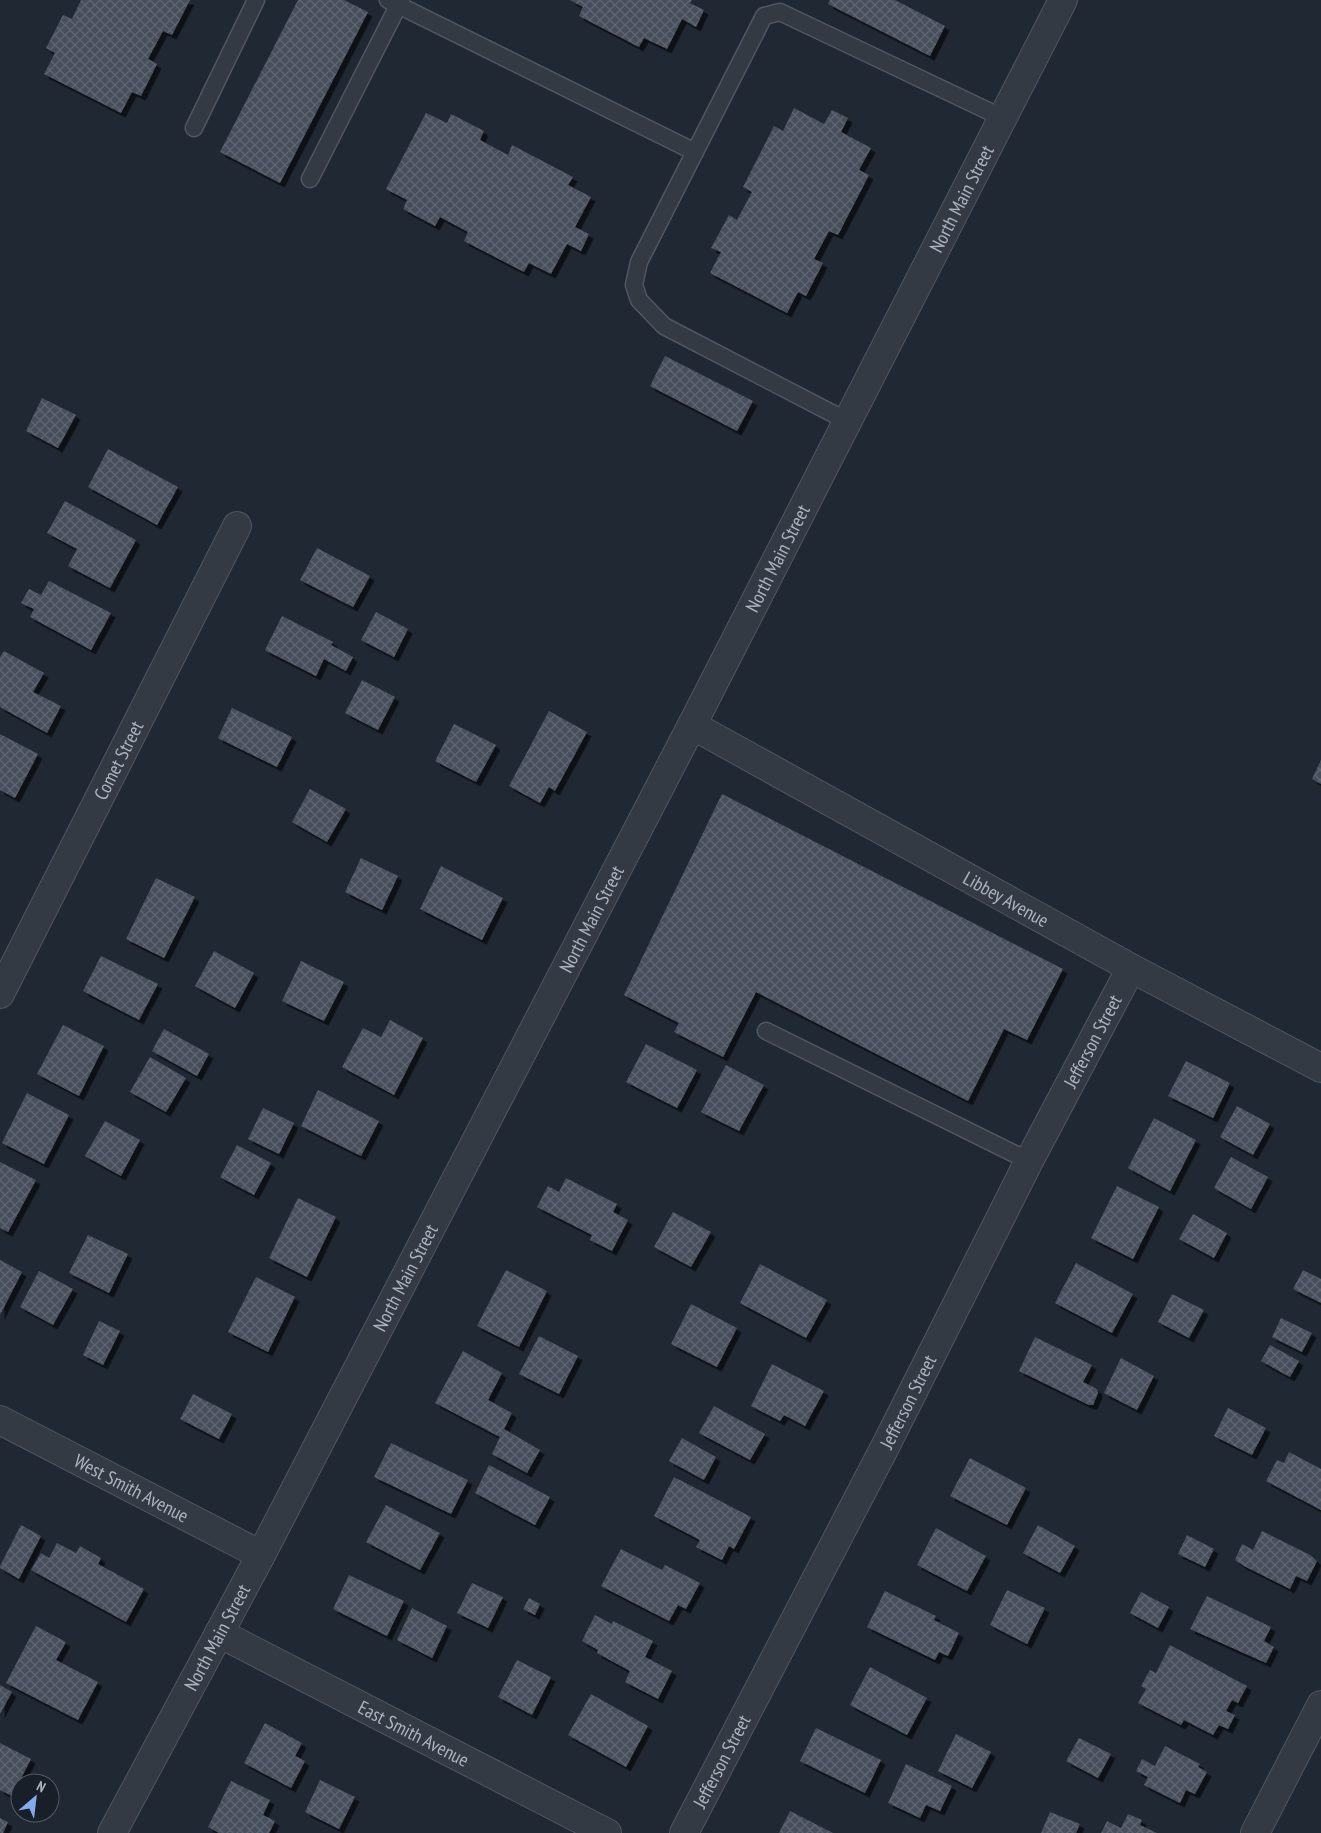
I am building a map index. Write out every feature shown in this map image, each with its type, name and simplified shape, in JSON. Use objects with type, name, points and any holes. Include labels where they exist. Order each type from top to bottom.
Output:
[{"type":"street","name":"North Main Street","points":[[112,1833],[261,1555],[692,725],[1063,0]]},
{"type":"street","name":"Comet Street","points":[[0,994],[237,526]]},
{"type":"street","name":"Libbey Avenue","points":[[692,725],[1131,968],[1321,1068]]},
{"type":"street","name":"Jefferson Street","points":[[684,1833],[886,1445],[1029,1161],[1131,968]]},
{"type":"street","name":"West Smith Avenue","points":[[0,1420],[261,1555]]},
{"type":"street","name":"East Smith Avenue","points":[[219,1633],[607,1833]]},
{"type":"street","points":[[1255,1833],[1321,1705]]},
{"type":"lane","points":[[194,128],[256,0]]},
{"type":"lane","points":[[310,180],[396,2],[695,152]]},
{"type":"lane","points":[[847,422],[664,326],[639,300],[634,285],[639,262],[764,16],[780,12],[1003,118]]},
{"type":"lane","points":[[766,1031],[1029,1161]]},
{"type":"building","points":[[81,0],[190,0],[172,35],[163,31],[148,59],[157,64],[141,96],[132,92],[121,113],[44,74],[55,53],[46,48],[63,15],[72,19]]},
{"type":"building","points":[[298,0],[344,0],[368,12],[280,183],[220,152]]},
{"type":"building","points":[[570,0],[692,0],[690,3],[704,10],[696,27],[682,19],[667,49],[644,38],[639,47],[579,16],[583,7]]},
{"type":"building","points":[[830,0],[895,0],[945,26],[930,56],[828,4]]},
{"type":"building","points":[[794,108],[824,124],[832,110],[848,118],[841,132],[871,148],[859,170],[869,175],[838,235],[829,231],[814,259],[823,263],[806,296],[798,292],[787,313],[710,273],[721,252],[711,248],[729,215],[737,220],[752,192],[743,187],[774,126],[783,131]]},
{"type":"building","points":[[426,113],[447,123],[451,114],[484,131],[480,140],[508,155],[512,145],[573,177],[568,185],[591,197],[575,227],[589,234],[581,251],[567,244],[551,274],[529,263],[524,272],[464,241],[468,232],[440,217],[435,226],[403,209],[407,200],[386,189]]},
{"type":"building","points":[[665,356],[753,401],[737,431],[650,386]]},
{"type":"building","points":[[42,398],[76,415],[58,448],[26,431]]},
{"type":"building","points":[[108,449],[178,487],[157,525],[88,487]]},
{"type":"building","points":[[65,501],[136,540],[110,588],[68,566],[77,549],[47,533]]},
{"type":"building","points":[[317,548],[370,576],[353,607],[300,580]]},
{"type":"building","points":[[49,581],[111,613],[91,650],[30,617],[34,609],[21,603],[29,589],[41,595]]},
{"type":"building","points":[[376,612],[408,629],[394,657],[361,640]]},
{"type":"building","points":[[282,616],[333,642],[331,645],[353,657],[346,671],[324,659],[316,676],[265,650]]},
{"type":"building","points":[[4,651],[44,673],[33,692],[61,706],[47,733],[0,707],[0,657]]},
{"type":"building","points":[[362,680],[395,697],[378,730],[345,713]]},
{"type":"building","points":[[232,708],[292,737],[277,767],[218,738]]},
{"type":"building","points":[[549,711],[587,732],[555,791],[549,787],[540,803],[509,786]]},
{"type":"building","points":[[454,724],[496,745],[476,782],[435,761]]},
{"type":"building","points":[[0,734],[38,754],[15,798],[0,790]]},
{"type":"building","points":[[1321,760],[1321,784],[1312,779]]},
{"type":"building","points":[[310,789],[346,809],[327,842],[292,822]]},
{"type":"building","points":[[722,794],[1063,969],[1027,1040],[1004,1029],[968,1101],[756,992],[723,1057],[674,1032],[679,1023],[624,995]]},
{"type":"building","points":[[361,858],[398,876],[382,910],[345,892]]},
{"type":"building","points":[[441,866],[503,898],[482,940],[420,909]]},
{"type":"building","points":[[156,878],[195,897],[164,958],[126,939]]},
{"type":"building","points":[[214,951],[254,973],[235,1008],[195,986]]},
{"type":"building","points":[[101,956],[158,984],[139,1020],[83,991]]},
{"type":"building","points":[[301,961],[344,982],[324,1021],[282,1001]]},
{"type":"building","points":[[390,1020],[423,1038],[394,1095],[342,1067],[363,1028],[381,1037]]},
{"type":"building","points":[[63,1025],[104,1046],[79,1096],[37,1074]]},
{"type":"building","points":[[164,1029],[209,1054],[197,1076],[152,1051]]},
{"type":"building","points":[[646,1044],[697,1070],[677,1108],[626,1082]]},
{"type":"building","points":[[150,1057],[186,1078],[166,1112],[130,1092]]},
{"type":"building","points":[[1186,1061],[1230,1083],[1213,1118],[1168,1096]]},
{"type":"building","points":[[726,1065],[764,1085],[739,1131],[701,1112]]},
{"type":"building","points":[[318,1090],[379,1121],[361,1156],[301,1126]]},
{"type":"building","points":[[27,1093],[69,1115],[44,1164],[2,1143]]},
{"type":"building","points":[[1237,1106],[1270,1124],[1253,1155],[1220,1137]]},
{"type":"building","points":[[263,1108],[294,1123],[279,1154],[248,1139]]},
{"type":"building","points":[[1154,1118],[1196,1140],[1170,1191],[1128,1168]]},
{"type":"building","points":[[105,1121],[140,1140],[121,1176],[85,1156]]},
{"type":"building","points":[[237,1145],[271,1163],[254,1195],[220,1177]]},
{"type":"building","points":[[1231,1157],[1268,1177],[1251,1209],[1214,1188]]},
{"type":"building","points":[[0,1162],[36,1180],[8,1232],[0,1228]]},
{"type":"building","points":[[566,1178],[617,1204],[613,1212],[628,1220],[612,1251],[590,1240],[592,1235],[537,1207],[548,1186],[559,1192]]},
{"type":"building","points":[[1117,1186],[1159,1207],[1133,1259],[1091,1238]]},
{"type":"building","points":[[298,1198],[336,1217],[307,1277],[269,1258]]},
{"type":"building","points":[[673,1212],[711,1232],[691,1267],[654,1247]]},
{"type":"building","points":[[1193,1214],[1227,1233],[1214,1258],[1179,1239]]},
{"type":"building","points":[[88,1235],[128,1254],[109,1293],[69,1273]]},
{"type":"building","points":[[0,1260],[22,1272],[0,1315]]},
{"type":"building","points":[[1076,1263],[1133,1294],[1112,1333],[1055,1303]]},
{"type":"building","points":[[760,1264],[827,1300],[806,1338],[740,1303]]},
{"type":"building","points":[[506,1270],[547,1291],[519,1347],[477,1326]]},
{"type":"building","points":[[1303,1270],[1321,1279],[1321,1303],[1293,1289]]},
{"type":"building","points":[[39,1271],[73,1289],[53,1325],[20,1307]]},
{"type":"building","points":[[256,1277],[295,1297],[268,1352],[228,1332]]},
{"type":"building","points":[[1172,1294],[1204,1310],[1189,1338],[1158,1322]]},
{"type":"building","points":[[691,1304],[737,1328],[717,1367],[671,1344]]},
{"type":"building","points":[[1281,1318],[1312,1333],[1302,1352],[1272,1337]]},
{"type":"building","points":[[99,1321],[120,1331],[103,1365],[83,1355]]},
{"type":"building","points":[[539,1336],[578,1356],[559,1394],[519,1374]]},
{"type":"building","points":[[1035,1337],[1092,1365],[1083,1382],[1097,1389],[1098,1393],[1093,1405],[1089,1405],[1019,1371]]},
{"type":"building","points":[[1270,1345],[1299,1361],[1290,1377],[1261,1361]]},
{"type":"building","points":[[463,1351],[502,1373],[488,1400],[512,1413],[504,1429],[540,1450],[527,1473],[492,1454],[500,1437],[435,1403]]},
{"type":"building","points":[[1121,1358],[1154,1376],[1137,1410],[1104,1393]]},
{"type":"building","points":[[772,1364],[824,1391],[805,1426],[784,1415],[780,1421],[751,1406]]},
{"type":"building","points":[[193,1394],[232,1414],[219,1439],[180,1419]]},
{"type":"building","points":[[714,1406],[765,1434],[750,1460],[699,1433]]},
{"type":"building","points":[[1228,1408],[1266,1428],[1252,1455],[1214,1436]]},
{"type":"building","points":[[682,1438],[716,1457],[704,1480],[669,1461]]},
{"type":"building","points":[[391,1443],[468,1480],[451,1514],[374,1477]]},
{"type":"building","points":[[1289,1452],[1321,1469],[1321,1510],[1266,1481],[1277,1460],[1284,1463]]},
{"type":"building","points":[[970,1458],[1026,1488],[1007,1525],[950,1496]]},
{"type":"building","points":[[489,1465],[550,1497],[535,1525],[475,1493]]},
{"type":"building","points":[[674,1477],[751,1517],[734,1549],[729,1546],[722,1560],[696,1547],[700,1540],[654,1516]]},
{"type":"building","points":[[386,1505],[440,1533],[420,1570],[366,1542]]},
{"type":"building","points":[[21,1525],[41,1536],[19,1579],[0,1568],[0,1566]]},
{"type":"building","points":[[1038,1525],[1075,1546],[1060,1573],[1023,1553]]},
{"type":"building","points":[[936,1528],[986,1556],[967,1591],[917,1565]]},
{"type":"building","points":[[1262,1531],[1310,1555],[1317,1561],[1307,1581],[1296,1576],[1290,1589],[1235,1560],[1242,1544],[1253,1550]]},
{"type":"building","points":[[1187,1535],[1214,1549],[1205,1567],[1178,1554]]},
{"type":"building","points":[[57,1543],[76,1553],[80,1546],[101,1558],[98,1564],[144,1589],[126,1622],[31,1570],[41,1553],[49,1558]]},
{"type":"building","points":[[621,1549],[662,1570],[665,1565],[700,1583],[686,1609],[678,1605],[669,1621],[601,1586]]},
{"type":"building","points":[[349,1575],[404,1601],[387,1636],[333,1609]]},
{"type":"building","points":[[472,1583],[503,1597],[488,1628],[457,1613]]},
{"type":"building","points":[[1007,1590],[1045,1608],[1027,1644],[990,1625]]},
{"type":"building","points":[[885,1591],[936,1616],[934,1620],[959,1633],[948,1656],[939,1652],[935,1660],[867,1627]]},
{"type":"building","points":[[1141,1592],[1169,1607],[1158,1628],[1130,1613]]},
{"type":"building","points":[[1207,1596],[1271,1627],[1264,1641],[1274,1647],[1266,1663],[1190,1629]]},
{"type":"building","points":[[529,1598],[540,1604],[535,1615],[523,1609]]},
{"type":"building","points":[[412,1608],[447,1626],[432,1658],[397,1640]]},
{"type":"building","points":[[595,1615],[612,1624],[613,1621],[653,1641],[645,1657],[672,1671],[658,1699],[625,1682],[630,1671],[597,1653],[598,1650],[582,1641]]},
{"type":"building","points":[[36,1626],[66,1642],[56,1660],[98,1682],[78,1720],[6,1683]]},
{"type":"building","points":[[1170,1645],[1247,1686],[1238,1703],[1232,1700],[1226,1711],[1235,1715],[1228,1729],[1219,1725],[1213,1735],[1184,1720],[1181,1725],[1138,1703],[1146,1689],[1141,1686],[1150,1670],[1156,1673]]},
{"type":"building","points":[[517,1660],[551,1677],[532,1715],[498,1697]]},
{"type":"building","points":[[870,1667],[927,1698],[907,1735],[850,1705]]},
{"type":"building","points":[[0,1685],[12,1692],[0,1714]]},
{"type":"building","points":[[591,1694],[648,1726],[626,1767],[568,1735]]},
{"type":"building","points":[[265,1723],[302,1743],[295,1756],[305,1761],[291,1788],[244,1763]]},
{"type":"building","points":[[816,1728],[881,1760],[865,1793],[800,1761]]},
{"type":"building","points":[[956,1734],[991,1752],[972,1788],[938,1771]]},
{"type":"building","points":[[1079,1738],[1111,1754],[1098,1778],[1066,1761]]},
{"type":"building","points":[[0,1743],[31,1759],[24,1773],[10,1773],[10,1795],[0,1790]]},
{"type":"building","points":[[1165,1746],[1200,1764],[1198,1767],[1207,1772],[1195,1794],[1186,1790],[1180,1803],[1144,1785],[1148,1777],[1136,1771],[1142,1759],[1155,1766]]},
{"type":"building","points":[[906,1764],[952,1786],[940,1811],[926,1805],[920,1818],[888,1803]]},
{"type":"building","points":[[320,1780],[355,1797],[339,1829],[305,1812]]},
{"type":"building","points":[[231,1781],[270,1800],[263,1815],[275,1821],[269,1833],[219,1833],[208,1827]]},
{"type":"building","points":[[790,1811],[833,1833],[779,1833]]},
{"type":"building","points":[[1050,1812],[1080,1824],[1076,1833],[1041,1833]]},
{"type":"building","points":[[1128,1814],[1142,1820],[1140,1825],[1157,1833],[1101,1833],[1107,1821],[1121,1828]]},
{"type":"building","points":[[0,1818],[8,1822],[3,1833],[0,1833]]}]
